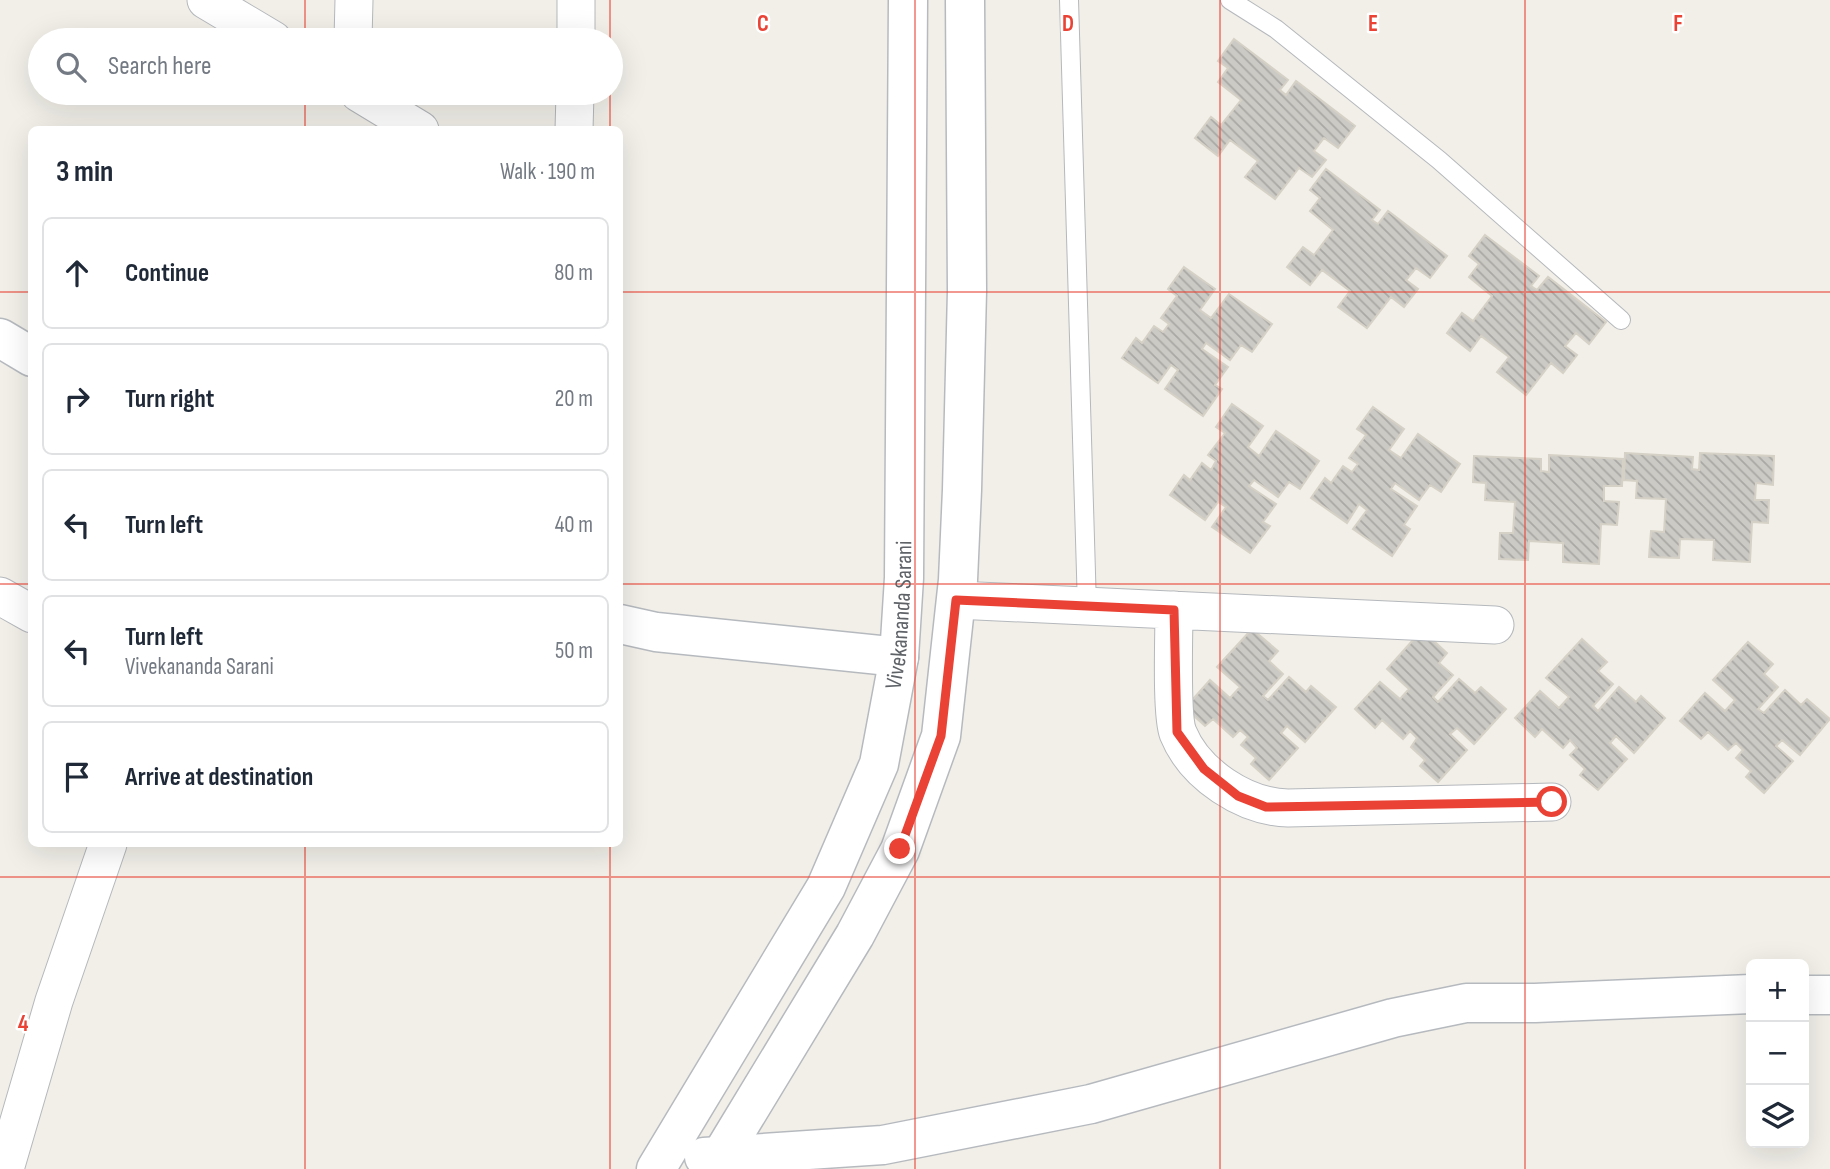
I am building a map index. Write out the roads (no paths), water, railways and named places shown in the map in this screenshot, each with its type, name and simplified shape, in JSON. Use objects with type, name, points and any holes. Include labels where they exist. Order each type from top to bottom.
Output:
[{"type":"street","points":[[206,0],[253,28]]},
{"type":"street","points":[[354,0],[354,28]]},
{"type":"street","points":[[576,0],[576,28]]},
{"type":"street","name":"Vivekananda Sarani","points":[[658,1166],[826,887],[879,764],[899,657],[904,578],[908,0]]},
{"type":"street","points":[[717,1162],[748,1116],[855,936],[900,849],[941,736],[956,600],[967,290],[965,0]]},
{"type":"street","points":[[379,105],[413,126]]},
{"type":"street","points":[[574,126],[575,105]]},
{"type":"street","points":[[0,338],[28,355]]},
{"type":"street","points":[[0,596],[28,612]]},
{"type":"street","points":[[956,600],[1495,625]]},
{"type":"street","points":[[1174,610],[1177,732],[1204,769],[1238,796],[1266,807],[1288,808],[1552,802]]},
{"type":"street","points":[[623,625],[656,632],[899,657]]},
{"type":"street","points":[[5,1169],[54,1000],[107,847]]},
{"type":"street","points":[[658,1166],[883,1145],[1091,1104],[1392,1018],[1466,1003],[1535,1003],[1746,993]]},
{"type":"street","points":[[1809,995],[1830,995]]},
{"type":"lane","points":[[1069,0],[1087,607]]},
{"type":"lane","points":[[1230,0],[1276,29],[1428,151],[1621,320]]}]
